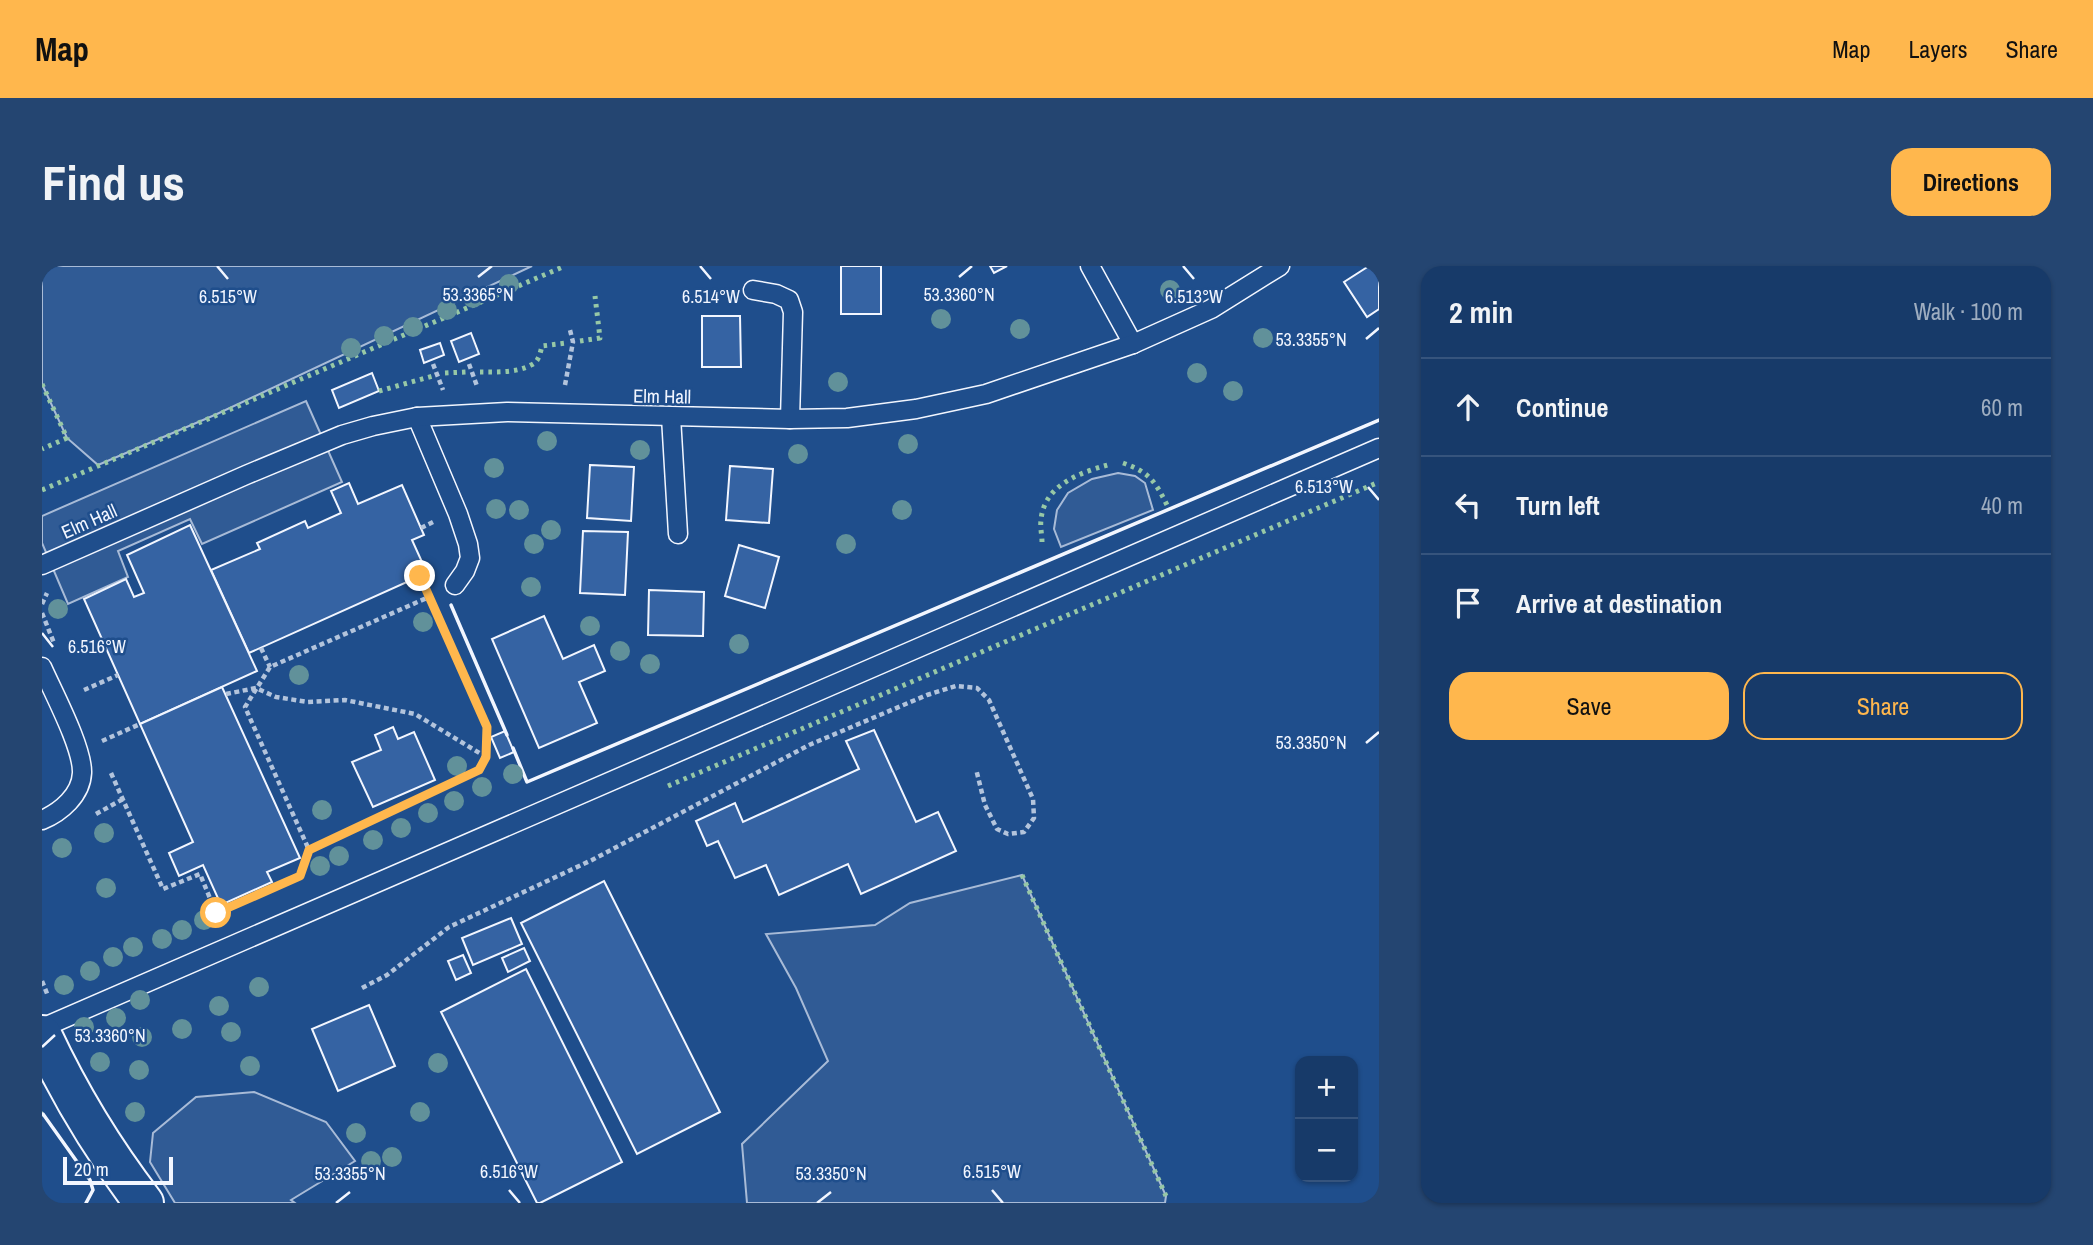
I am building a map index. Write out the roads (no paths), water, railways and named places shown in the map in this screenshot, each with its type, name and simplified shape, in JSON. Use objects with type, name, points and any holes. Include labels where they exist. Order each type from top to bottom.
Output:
[{"type":"street","points":[[42,1035],[85,1117],[144,1203]]},
{"type":"lane","points":[[1090,266],[1133,344]]},
{"type":"lane","name":"Elm Hall","points":[[42,565],[246,475],[342,435],[373,426],[417,417],[507,412],[790,419],[847,418],[916,409],[986,394],[1133,344],[1211,309],[1280,266]]},
{"type":"lane","points":[[753,290],[776,294],[789,300],[793,312],[790,419]]},
{"type":"lane","points":[[417,417],[468,544],[470,558],[455,585]]},
{"type":"lane","points":[[671,417],[678,534]]},
{"type":"lane","points":[[42,1028],[1379,448]]},
{"type":"lane","points":[[42,667],[79,752],[82,774],[66,805],[42,820]]}]
